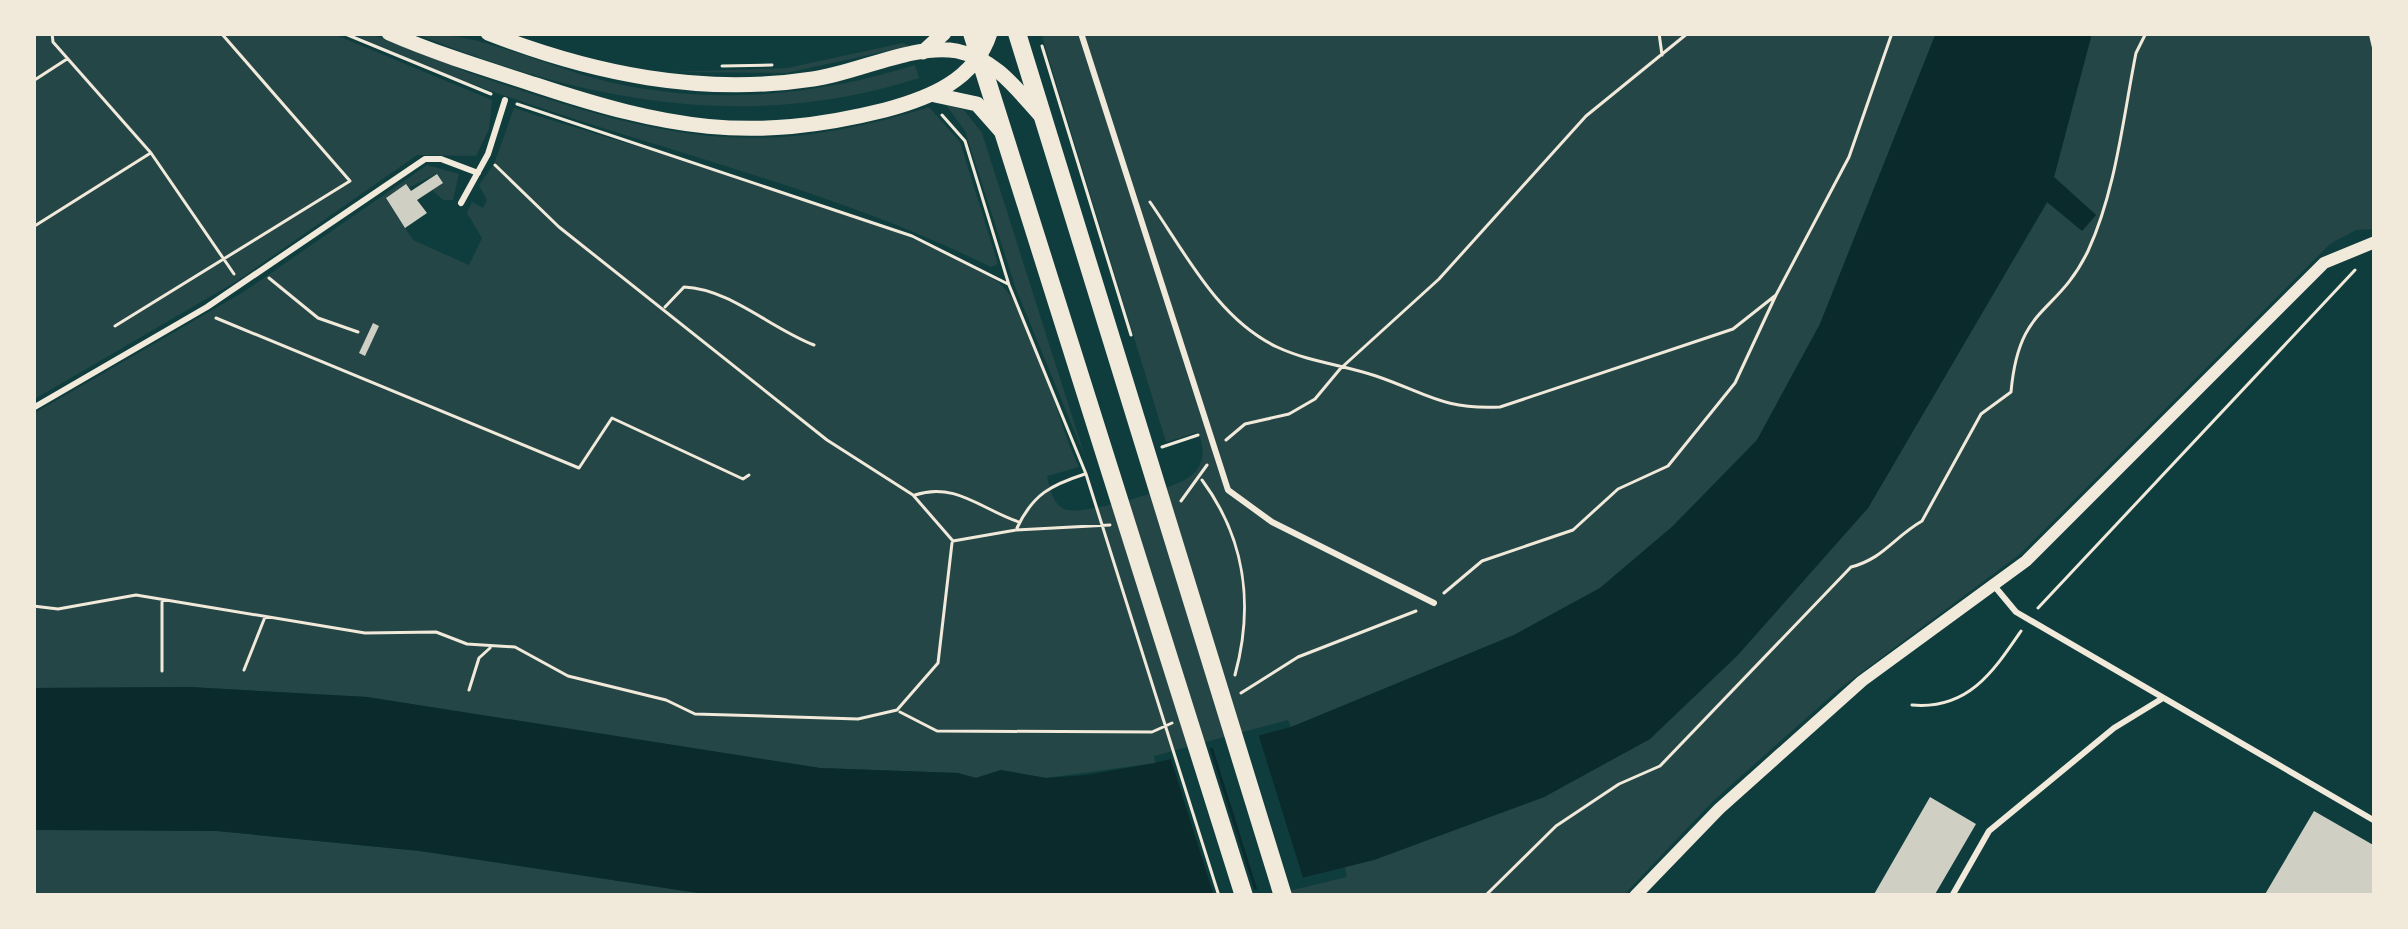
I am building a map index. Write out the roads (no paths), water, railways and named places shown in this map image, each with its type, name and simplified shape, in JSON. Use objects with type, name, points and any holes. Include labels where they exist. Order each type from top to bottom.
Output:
[{"type":"main road","points":[[972,33],[1244,896]]},
{"type":"main road","points":[[1017,33],[1283,896]]},
{"type":"street","points":[[389,33],[542,88],[678,127],[811,125],[932,95],[980,59],[990,33]]},
{"type":"street","points":[[488,33],[593,68],[702,86],[812,80],[951,50],[980,59],[1007,79],[1045,122]]},
{"type":"street","points":[[920,54],[944,33]]},
{"type":"street","points":[[932,95],[977,104],[1003,134]]},
{"type":"street","points":[[1635,896],[1719,809],[1862,681],[1996,587],[2324,263],[2375,242]]},
{"type":"lane","points":[[1081,33],[1205,432],[1228,490],[1244,504],[1434,603]]},
{"type":"lane","points":[[461,203],[488,154],[505,100]]},
{"type":"lane","points":[[33,408],[207,307],[425,160],[441,159],[478,173]]},
{"type":"lane","points":[[1996,587],[2030,620],[2375,821]]},
{"type":"lane","points":[[1952,896],[1989,831],[2114,728],[2163,698]]}]
